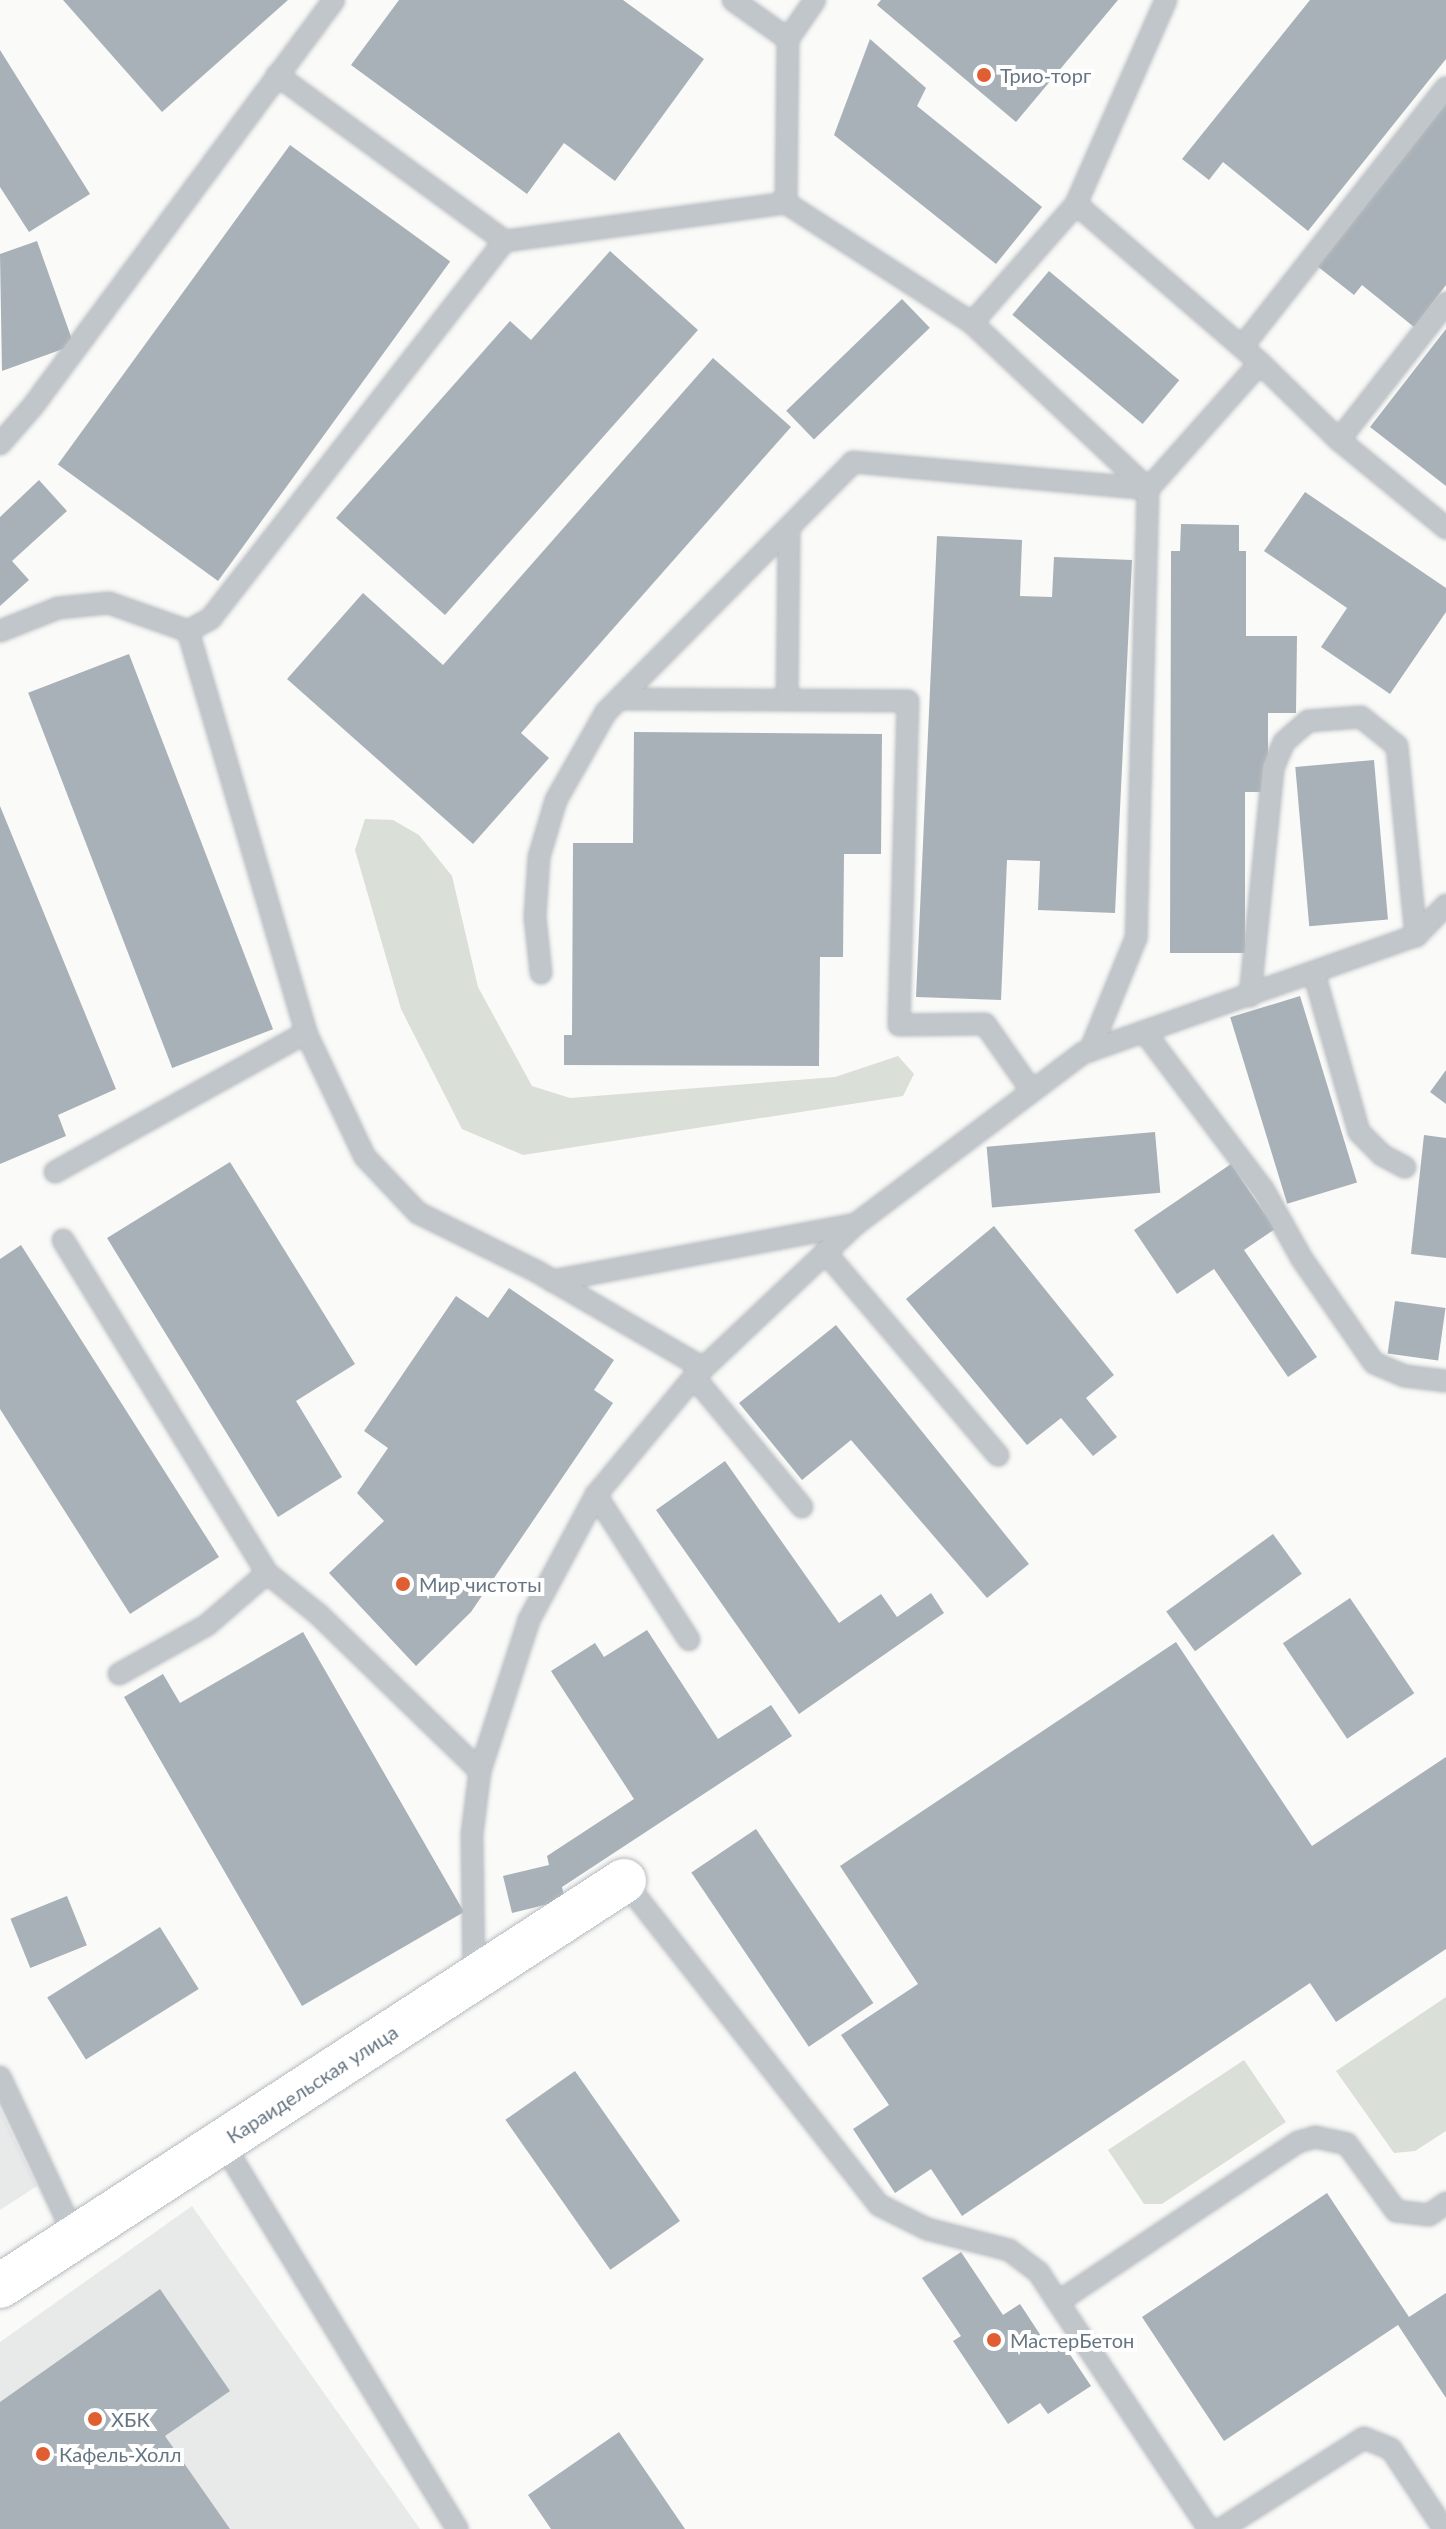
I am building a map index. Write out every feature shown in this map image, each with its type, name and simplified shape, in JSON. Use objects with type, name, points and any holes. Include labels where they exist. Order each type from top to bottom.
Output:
[{"type":"street","name":"Караидельская улица","points":[[0,2286],[624,1881]]},
{"type":"lane","points":[[0,444],[33,406],[334,0]]},
{"type":"lane","points":[[733,0],[788,39]]},
{"type":"lane","points":[[786,203],[788,39],[815,0]]},
{"type":"lane","points":[[972,323],[1076,204],[1166,0]]},
{"type":"lane","points":[[277,75],[505,241],[786,203],[972,323],[1148,489]]},
{"type":"lane","points":[[1242,347],[1446,88]]},
{"type":"lane","points":[[1076,204],[1260,363],[1339,440],[1446,528]]},
{"type":"lane","points":[[0,631],[58,608],[109,603],[188,631],[211,618],[505,241]]},
{"type":"lane","points":[[1339,440],[1446,303]]},
{"type":"lane","points":[[1090,1051],[1136,938],[1148,489],[1260,363]]},
{"type":"lane","points":[[541,973],[535,917],[539,857],[556,800],[606,712],[623,699],[853,462],[1148,489]]},
{"type":"lane","points":[[787,700],[789,527]]},
{"type":"lane","points":[[188,631],[306,1033],[365,1157],[418,1213],[552,1281],[698,1372],[802,1507]]},
{"type":"lane","points":[[623,699],[908,701],[899,1025],[985,1024],[1032,1091]]},
{"type":"lane","points":[[1250,996],[1273,768],[1284,742],[1308,721],[1361,717],[1397,746],[1416,936]]},
{"type":"lane","points":[[474,1978],[472,1834],[480,1771],[529,1620],[596,1495],[698,1372],[856,1224],[1090,1051],[1146,1034],[1416,936],[1446,905]]},
{"type":"lane","points":[[1314,973],[1359,1132],[1382,1155],[1405,1167]]},
{"type":"lane","points":[[55,1172],[306,1033]]},
{"type":"lane","points":[[1146,1034],[1263,1189],[1302,1259],[1374,1363],[1405,1376],[1446,1381]]},
{"type":"lane","points":[[552,1281],[856,1224]]},
{"type":"lane","points":[[63,1240],[267,1573],[318,1614],[480,1771]]},
{"type":"lane","points":[[825,1252],[998,1455]]},
{"type":"lane","points":[[596,1495],[689,1640]]},
{"type":"lane","points":[[119,1674],[207,1625],[267,1573]]},
{"type":"lane","points":[[624,1881],[879,2205],[927,2229],[1009,2250],[1039,2273],[1209,2529]]},
{"type":"lane","points":[[0,2077],[75,2237]]},
{"type":"lane","points":[[1058,2302],[1298,2142],[1315,2137],[1347,2144],[1396,2211],[1429,2215],[1446,2203]]},
{"type":"lane","points":[[222,2142],[457,2529]]},
{"type":"lane","points":[[1221,2529],[1364,2438],[1391,2449],[1444,2529]]},
{"type":"shaded area","points":[[365,819],[393,820],[419,835],[452,876],[478,987],[532,1086],[570,1098],[835,1077],[898,1056],[914,1074],[903,1096],[523,1155],[462,1129],[401,1009],[355,850]]},
{"type":"shaded area","points":[[1446,1997],[1446,2131],[1415,2151],[1394,2153],[1336,2071]]},
{"type":"shaded area","points":[[1244,2060],[1286,2122],[1162,2204],[1144,2204],[1108,2150]]},
{"type":"shaded area","points":[[0,2109],[37,2186],[0,2210]]},
{"type":"shaded area","points":[[192,2206],[420,2529],[0,2529],[0,2342]]},
{"type":"building","points":[[63,0],[288,0],[162,112]]},
{"type":"building","points":[[399,0],[623,0],[704,59],[615,181],[564,143],[527,194],[351,65]]},
{"type":"building","points":[[881,0],[1118,0],[1016,122],[877,5]]},
{"type":"building","points":[[1310,0],[1446,0],[1446,59],[1308,231],[1223,162],[1209,180],[1182,159]]},
{"type":"building","points":[[870,39],[926,88],[917,106],[1042,207],[996,264],[834,135]]},
{"type":"building","points":[[0,50],[90,194],[29,232],[0,187]]},
{"type":"building","points":[[1446,101],[1446,285],[1414,327],[1362,285],[1354,295],[1317,266]]},
{"type":"building","points":[[290,145],[450,261],[218,581],[58,465]]},
{"type":"building","points":[[37,241],[74,345],[2,371],[0,254]]},
{"type":"building","points":[[610,251],[698,330],[445,615],[336,518],[510,321],[531,340]]},
{"type":"building","points":[[1049,271],[1179,380],[1143,424],[1012,315]]},
{"type":"building","points":[[902,299],[930,328],[814,440],[786,411]]},
{"type":"building","points":[[1446,329],[1446,486],[1370,427]]},
{"type":"building","points":[[713,358],[791,427],[521,733],[549,758],[473,844],[287,679],[363,593],[443,665]]},
{"type":"building","points":[[39,480],[67,511],[12,561],[29,580],[0,606],[0,517]]},
{"type":"building","points":[[1305,492],[1446,588],[1446,612],[1390,694],[1321,647],[1347,608],[1264,551]]},
{"type":"building","points":[[1181,524],[1239,525],[1239,551],[1246,551],[1246,636],[1297,636],[1296,713],[1268,713],[1268,792],[1245,792],[1245,953],[1170,953],[1171,551],[1180,551]]},
{"type":"building","points":[[937,536],[1022,540],[1020,596],[1052,597],[1054,557],[1132,560],[1115,913],[1038,910],[1040,861],[1007,860],[1001,1000],[916,997]]},
{"type":"building","points":[[129,654],[273,1029],[172,1068],[28,693]]},
{"type":"building","points":[[634,732],[882,734],[881,854],[844,854],[843,957],[820,957],[819,1066],[564,1065],[564,1035],[572,1035],[573,843],[633,843]]},
{"type":"building","points":[[1374,760],[1388,919],[1309,926],[1295,767]]},
{"type":"building","points":[[0,806],[116,1089],[58,1115],[66,1136],[0,1164]]},
{"type":"building","points":[[1300,996],[1357,1182],[1287,1204],[1230,1017]]},
{"type":"building","points":[[1446,1070],[1446,1104],[1430,1092]]},
{"type":"building","points":[[1155,1132],[1160,1193],[992,1207],[987,1147]]},
{"type":"building","points":[[1424,1135],[1446,1138],[1446,1258],[1411,1254]]},
{"type":"building","points":[[230,1162],[355,1364],[296,1401],[342,1477],[278,1517],[107,1238]]},
{"type":"building","points":[[1231,1164],[1275,1229],[1244,1250],[1317,1357],[1288,1377],[1214,1269],[1177,1294],[1134,1230]]},
{"type":"building","points":[[994,1226],[1114,1375],[1086,1398],[1117,1437],[1093,1456],[1061,1418],[1027,1445],[906,1299]]},
{"type":"building","points":[[21,1245],[219,1557],[130,1614],[0,1409],[0,1259]]},
{"type":"building","points":[[509,1288],[614,1360],[594,1390],[613,1403],[471,1612],[416,1666],[329,1573],[384,1521],[357,1493],[388,1448],[364,1431],[456,1296],[488,1318]]},
{"type":"building","points":[[1395,1301],[1446,1308],[1438,1361],[1388,1353]]},
{"type":"building","points":[[836,1325],[1029,1564],[987,1598],[851,1440],[802,1480],[739,1403]]},
{"type":"building","points":[[725,1461],[839,1623],[881,1594],[897,1617],[931,1593],[944,1613],[799,1714],[656,1510]]},
{"type":"building","points":[[1273,1534],[1302,1574],[1195,1651],[1166,1612]]},
{"type":"building","points":[[1350,1598],[1414,1693],[1347,1739],[1283,1643]]},
{"type":"building","points":[[647,1630],[718,1739],[771,1705],[792,1736],[562,1887],[565,1900],[512,1913],[503,1876],[549,1865],[547,1856],[634,1799],[551,1671],[595,1643],[604,1657]]},
{"type":"building","points":[[303,1632],[464,1912],[302,2006],[124,1697],[163,1674],[180,1703]]},
{"type":"building","points":[[1176,1642],[1312,1846],[1446,1757],[1446,1949],[1336,2022],[1310,1983],[962,2216],[931,2169],[895,2193],[853,2129],[889,2105],[841,2035],[918,1984],[840,1866]]},
{"type":"building","points":[[756,1829],[873,2003],[809,2047],[691,1873]]},
{"type":"building","points":[[67,1896],[87,1945],[30,1968],[10,1919]]},
{"type":"building","points":[[160,1927],[199,1989],[86,2059],[47,1997]]},
{"type":"building","points":[[575,2071],[680,2221],[610,2270],[505,2120]]},
{"type":"building","points":[[1327,2193],[1409,2317],[1446,2293],[1446,2398],[1398,2325],[1224,2441],[1142,2317]]},
{"type":"building","points":[[961,2252],[1003,2315],[1020,2304],[1045,2342],[1057,2335],[1091,2386],[1048,2414],[1040,2403],[1008,2424],[953,2341],[961,2336],[922,2278]]},
{"type":"building","name":"ХБК","points":[[160,2289],[230,2391],[165,2436],[230,2529],[0,2529],[0,2402]]},
{"type":"building","points":[[619,2432],[685,2529],[551,2529],[528,2495]]},
{"type":"place","name":"Трио-торг","points":[[984,75]]},
{"type":"place","name":"Мир чистоты","points":[[403,1584]]},
{"type":"place","name":"МастерБетон","points":[[994,2340]]},
{"type":"place","name":"ХБК","points":[[95,2419]]},
{"type":"place","name":"Кафель-Холл","points":[[43,2454]]}]
